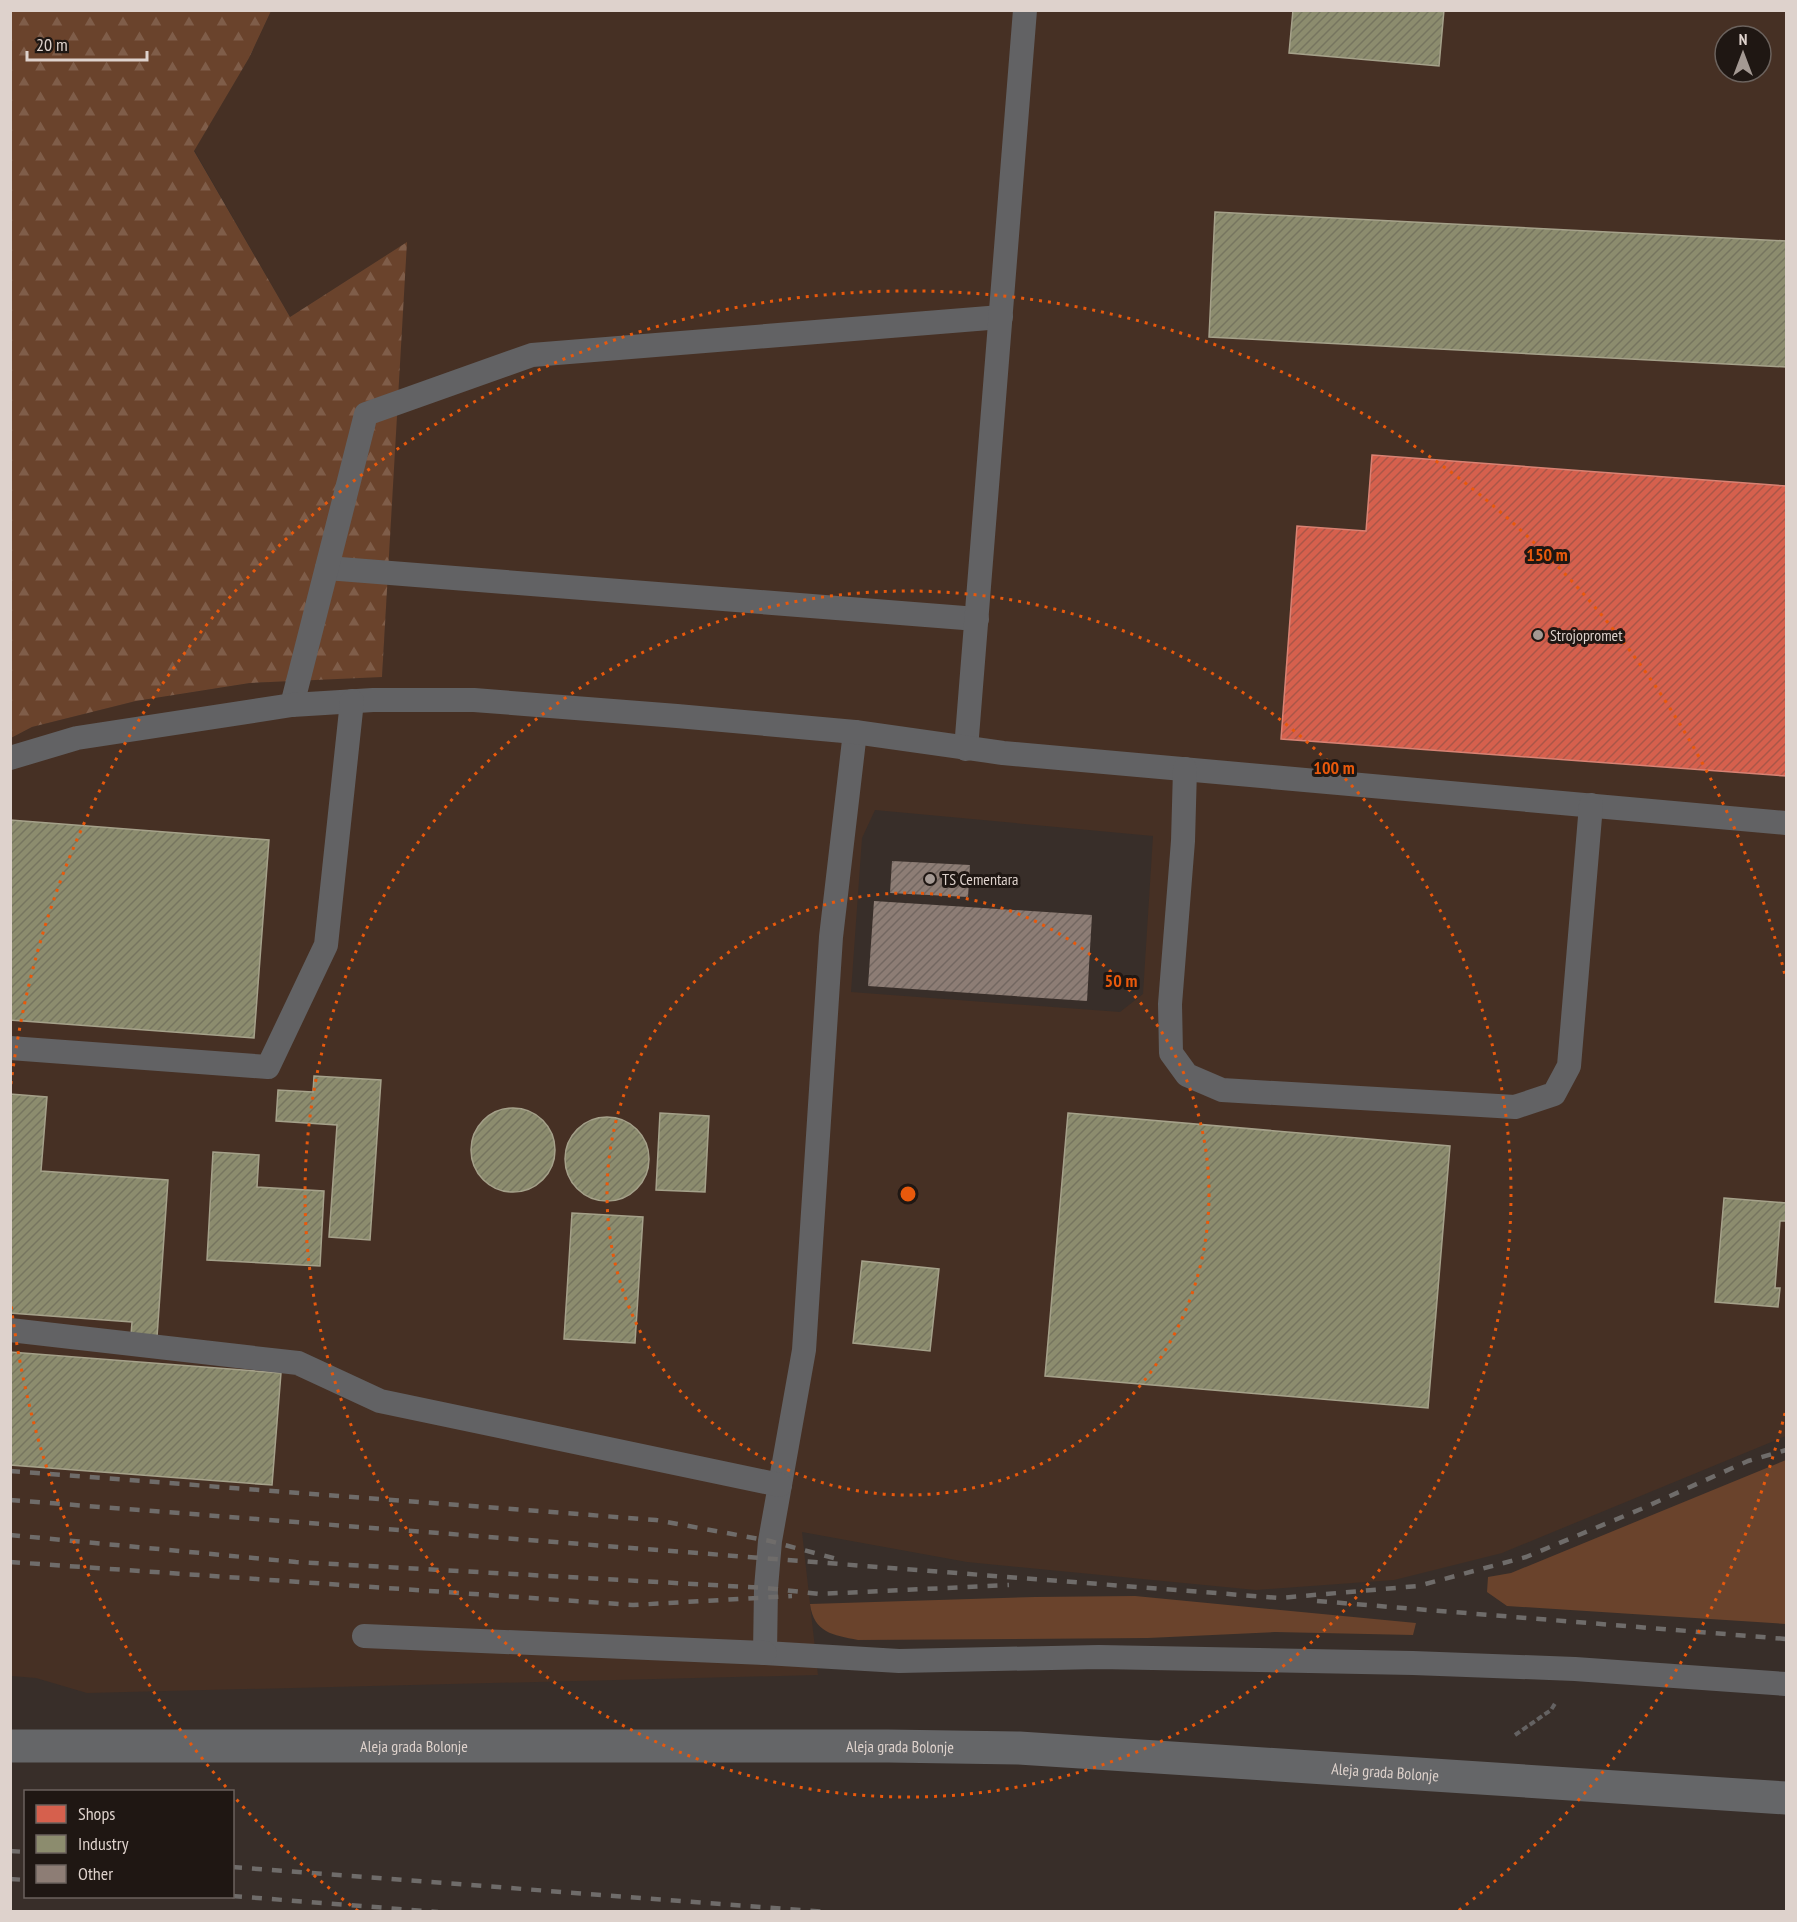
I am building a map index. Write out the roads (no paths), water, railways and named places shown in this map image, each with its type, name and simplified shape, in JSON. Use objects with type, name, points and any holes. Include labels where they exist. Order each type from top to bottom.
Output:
[{"type":"main road","name":"Aleja grada Bolonje","points":[[10,1746],[1019,1748],[1786,1798]]},
{"type":"lane","points":[[966,749],[1025,10]]},
{"type":"lane","points":[[292,705],[366,414],[532,355],[1001,317]]},
{"type":"lane","points":[[327,568],[977,619]]},
{"type":"lane","points":[[10,758],[76,738],[292,705],[352,701],[474,700],[855,732],[966,749],[1786,823]]},
{"type":"lane","points":[[10,1048],[268,1067],[326,945],[352,701]]},
{"type":"lane","points":[[765,1653],[766,1588],[770,1541],[804,1350],[831,937],[855,732]]},
{"type":"lane","points":[[1185,769],[1183,841],[1170,1004],[1171,1053],[1187,1075],[1221,1090],[1515,1107],[1554,1094],[1569,1066],[1591,806]]},
{"type":"lane","points":[[10,1330],[298,1363],[380,1401],[780,1485]]},
{"type":"lane","points":[[364,1636],[899,1661],[1110,1658],[1401,1663],[1575,1669],[1786,1684]]},
{"type":"railway","points":[[10,1500],[1280,1598],[1418,1586],[1526,1557],[1748,1461],[1786,1450]]},
{"type":"railway","points":[[10,1471],[656,1520],[770,1541],[837,1559]]},
{"type":"railway","points":[[10,1535],[296,1562],[766,1588],[819,1594],[1009,1585]]},
{"type":"railway","points":[[10,1562],[633,1605],[792,1596]]},
{"type":"railway","points":[[1317,1601],[1786,1639]]},
{"type":"railway","points":[[10,1851],[24,1852]]},
{"type":"railway","points":[[234,1867],[827,1912]]},
{"type":"railway","points":[[10,1879],[24,1880]]},
{"type":"railway","points":[[234,1896],[438,1912]]},
{"type":"place","name":"Strojopromet","points":[[1538,635]]},
{"type":"place","name":"TS Cementara","points":[[930,879]]}]
